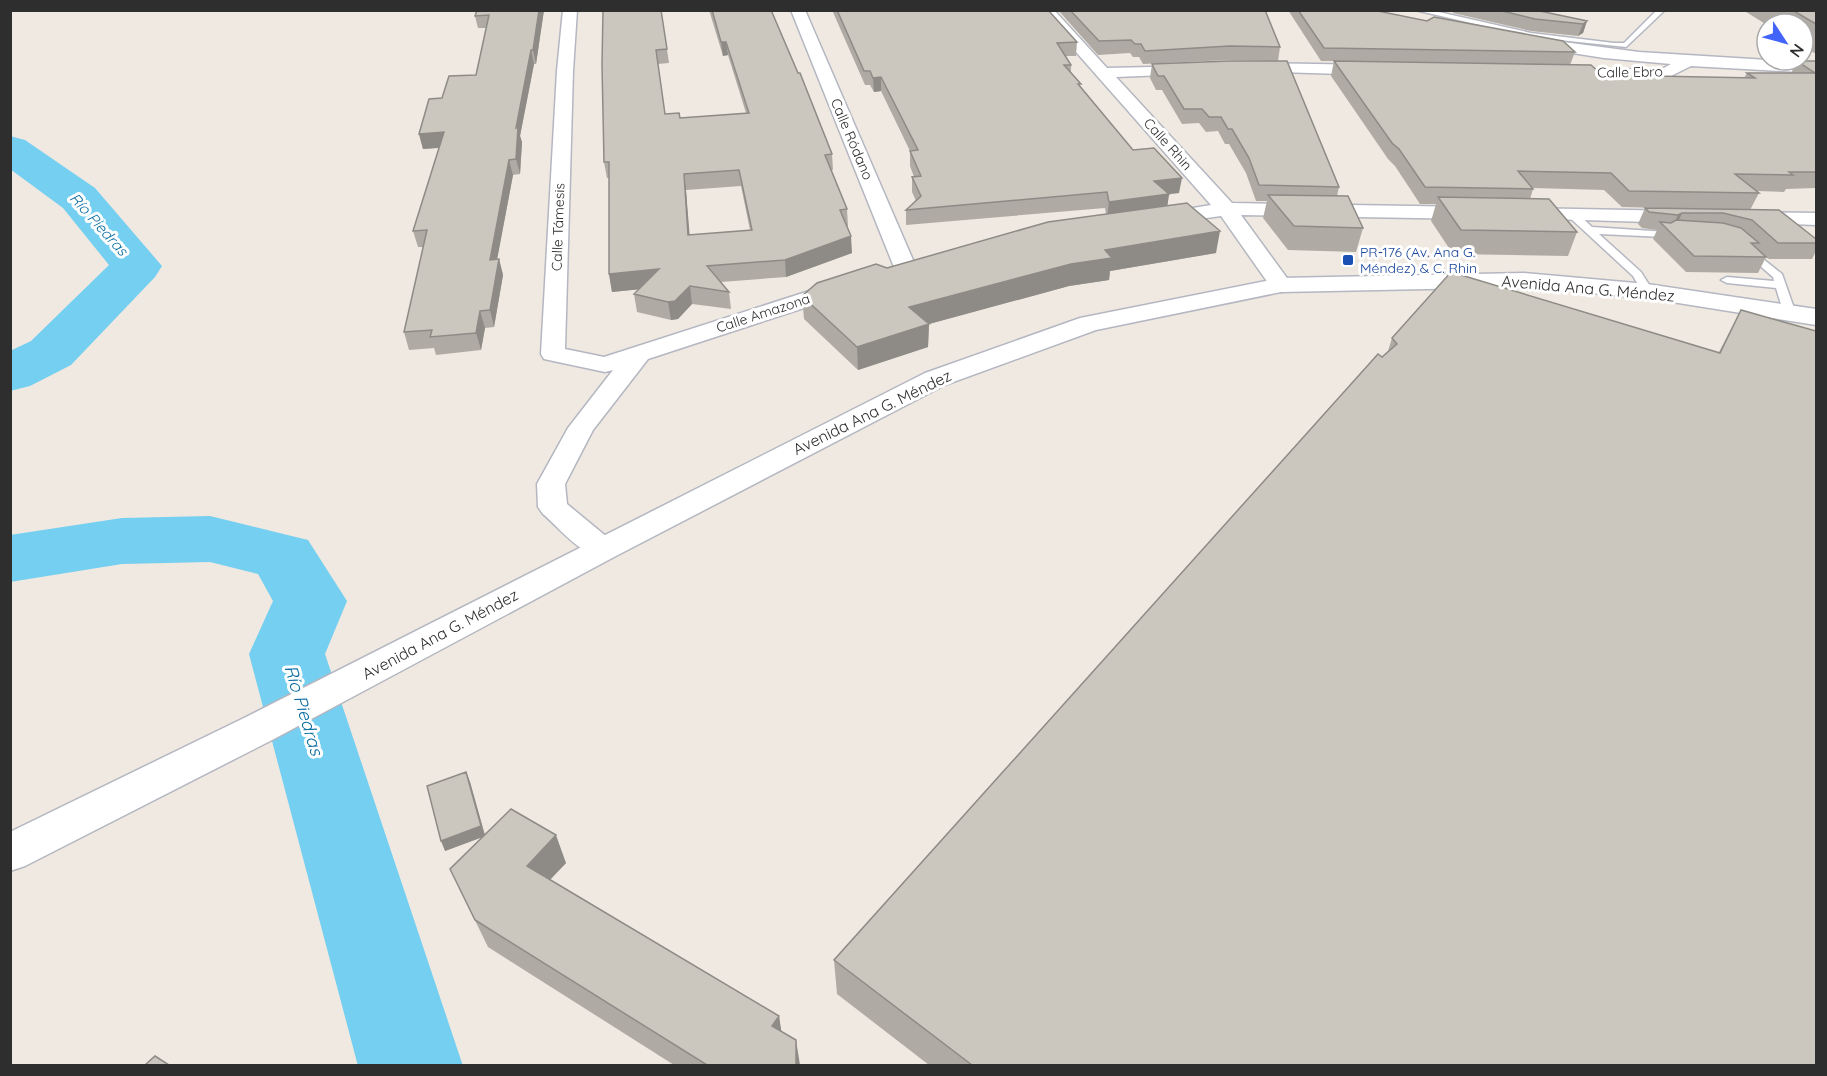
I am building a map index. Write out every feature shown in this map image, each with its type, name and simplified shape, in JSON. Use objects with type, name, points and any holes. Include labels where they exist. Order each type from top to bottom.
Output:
[{"type":"main road","name":"Avenida Ana G. Méndez","points":[[10,853],[935,379],[1089,324],[1281,285],[1524,280],[1647,291],[1785,298],[1816,316]]},
{"type":"street","name":"Calle Támesis","points":[[570,10],[565,71],[553,354],[605,365],[639,354]]},
{"type":"street","name":"Calle Ródano","points":[[798,10],[905,267]]},
{"type":"street","name":"Calle Rhin","points":[[1046,10],[1226,209],[1281,285]]},
{"type":"street","points":[[1413,15],[1574,50],[1688,61],[1816,68]]},
{"type":"street","name":"Calle Ebro","points":[[1547,72],[1665,74],[1688,61]]},
{"type":"street","points":[[1228,67],[1394,70]]},
{"type":"street","points":[[1102,72],[1205,68]]},
{"type":"street","points":[[1133,222],[1226,209],[1700,217]]},
{"type":"street","points":[[1735,218],[1816,219]]},
{"type":"street","points":[[883,274],[927,261]]},
{"type":"street","name":"Calle Amazona","points":[[639,354],[861,281]]},
{"type":"street","points":[[602,549],[553,507],[551,484],[581,428],[639,354]]},
{"type":"lane","points":[[1413,15],[1531,35],[1626,45],[1662,10]]},
{"type":"lane","points":[[1572,214],[1637,274],[1647,291]]},
{"type":"lane","points":[[1589,230],[1664,234]]},
{"type":"lane","points":[[1738,240],[1778,276],[1785,298]]},
{"type":"lane","points":[[1727,280],[1785,298]]},
{"type":"building","points":[[477,10],[539,10],[516,128],[518,127],[516,159],[509,160],[490,260],[499,259],[490,310],[480,311],[476,333],[430,337],[432,330],[404,332],[427,230],[413,231],[444,132],[419,134],[429,99],[442,98],[449,76],[476,75],[489,15],[475,16]]},
{"type":"building","points":[[603,10],[661,10],[667,49],[656,50],[665,114],[679,113],[680,118],[749,113],[726,42],[721,42],[712,10],[771,10],[798,73],[800,73],[832,154],[825,155],[847,209],[840,210],[851,236],[785,260],[707,266],[729,292],[690,286],[675,301],[668,302],[634,294],[659,269],[609,274],[609,162],[604,162]],"holes":[[[739,170],[752,230],[688,235],[684,174]]]},
{"type":"building","points":[[837,10],[1048,10],[1077,42],[1057,43],[1071,65],[1064,65],[1081,84],[1078,84],[1133,150],[1154,148],[1182,178],[1154,181],[1169,194],[1109,202],[1107,192],[906,210],[921,196],[912,177],[921,176],[910,151],[918,150],[881,77],[873,78],[870,71],[864,71]]},
{"type":"building","points":[[1070,10],[1265,10],[1280,47],[1230,46],[1145,51],[1141,44],[1135,44],[1131,40],[1099,41]]},
{"type":"building","points":[[1298,10],[1373,10],[1427,21],[1434,17],[1563,41],[1575,52],[1324,48]]},
{"type":"building","points":[[1498,10],[1535,10],[1587,21],[1583,24],[1535,19]]},
{"type":"building","points":[[1792,10],[1816,10],[1816,24],[1815,12]]},
{"type":"building","points":[[1287,61],[1339,187],[1259,185],[1249,158],[1232,129],[1228,129],[1221,117],[1209,117],[1202,109],[1184,109],[1164,76],[1158,76],[1152,64]]},
{"type":"building","points":[[1334,61],[1591,65],[1602,75],[1755,78],[1747,73],[1815,73],[1816,61],[1816,172],[1789,172],[1793,175],[1735,174],[1759,193],[1629,191],[1611,173],[1518,171],[1533,189],[1425,187],[1399,149],[1392,143]]},
{"type":"building","points":[[1268,195],[1348,196],[1363,228],[1294,226]]},
{"type":"building","points":[[1438,197],[1549,199],[1577,232],[1461,230]]},
{"type":"building","points":[[1187,203],[1220,231],[1105,250],[1112,258],[1071,264],[909,307],[929,324],[857,347],[802,296],[817,283],[876,264],[887,268],[1048,222]]},
{"type":"building","points":[[1645,208],[1779,210],[1816,239],[1816,243],[1778,243],[1752,220],[1723,213],[1682,213],[1678,215],[1649,212]]},
{"type":"building","points":[[1676,220],[1723,223],[1741,228],[1759,243],[1751,243],[1766,257],[1694,256],[1660,222],[1671,223]]},
{"type":"building","points":[[1451,272],[1720,353],[1741,310],[1816,331],[1816,1065],[972,1065],[834,960],[1378,354],[1382,357],[1397,344],[1392,338]]},
{"type":"building","points":[[466,772],[481,826],[441,841],[427,786]]},
{"type":"building","points":[[511,809],[556,835],[527,866],[779,1016],[772,1026],[796,1040],[796,1065],[707,1065],[475,920],[450,869]]},
{"type":"building","points":[[155,1056],[169,1065],[145,1065]]},
{"type":"waterway","name":"Río Piedras","points":[[10,149],[79,198],[137,266],[51,353],[10,374]]},
{"type":"waterway","name":"Río Piedras","points":[[10,559],[122,541],[210,539],[283,557],[310,601],[287,654],[411,1066]]},
{"type":"place","name":"PR-176 (Av. Ana G. Méndez) & C. Rhin","points":[[1348,260]]}]
